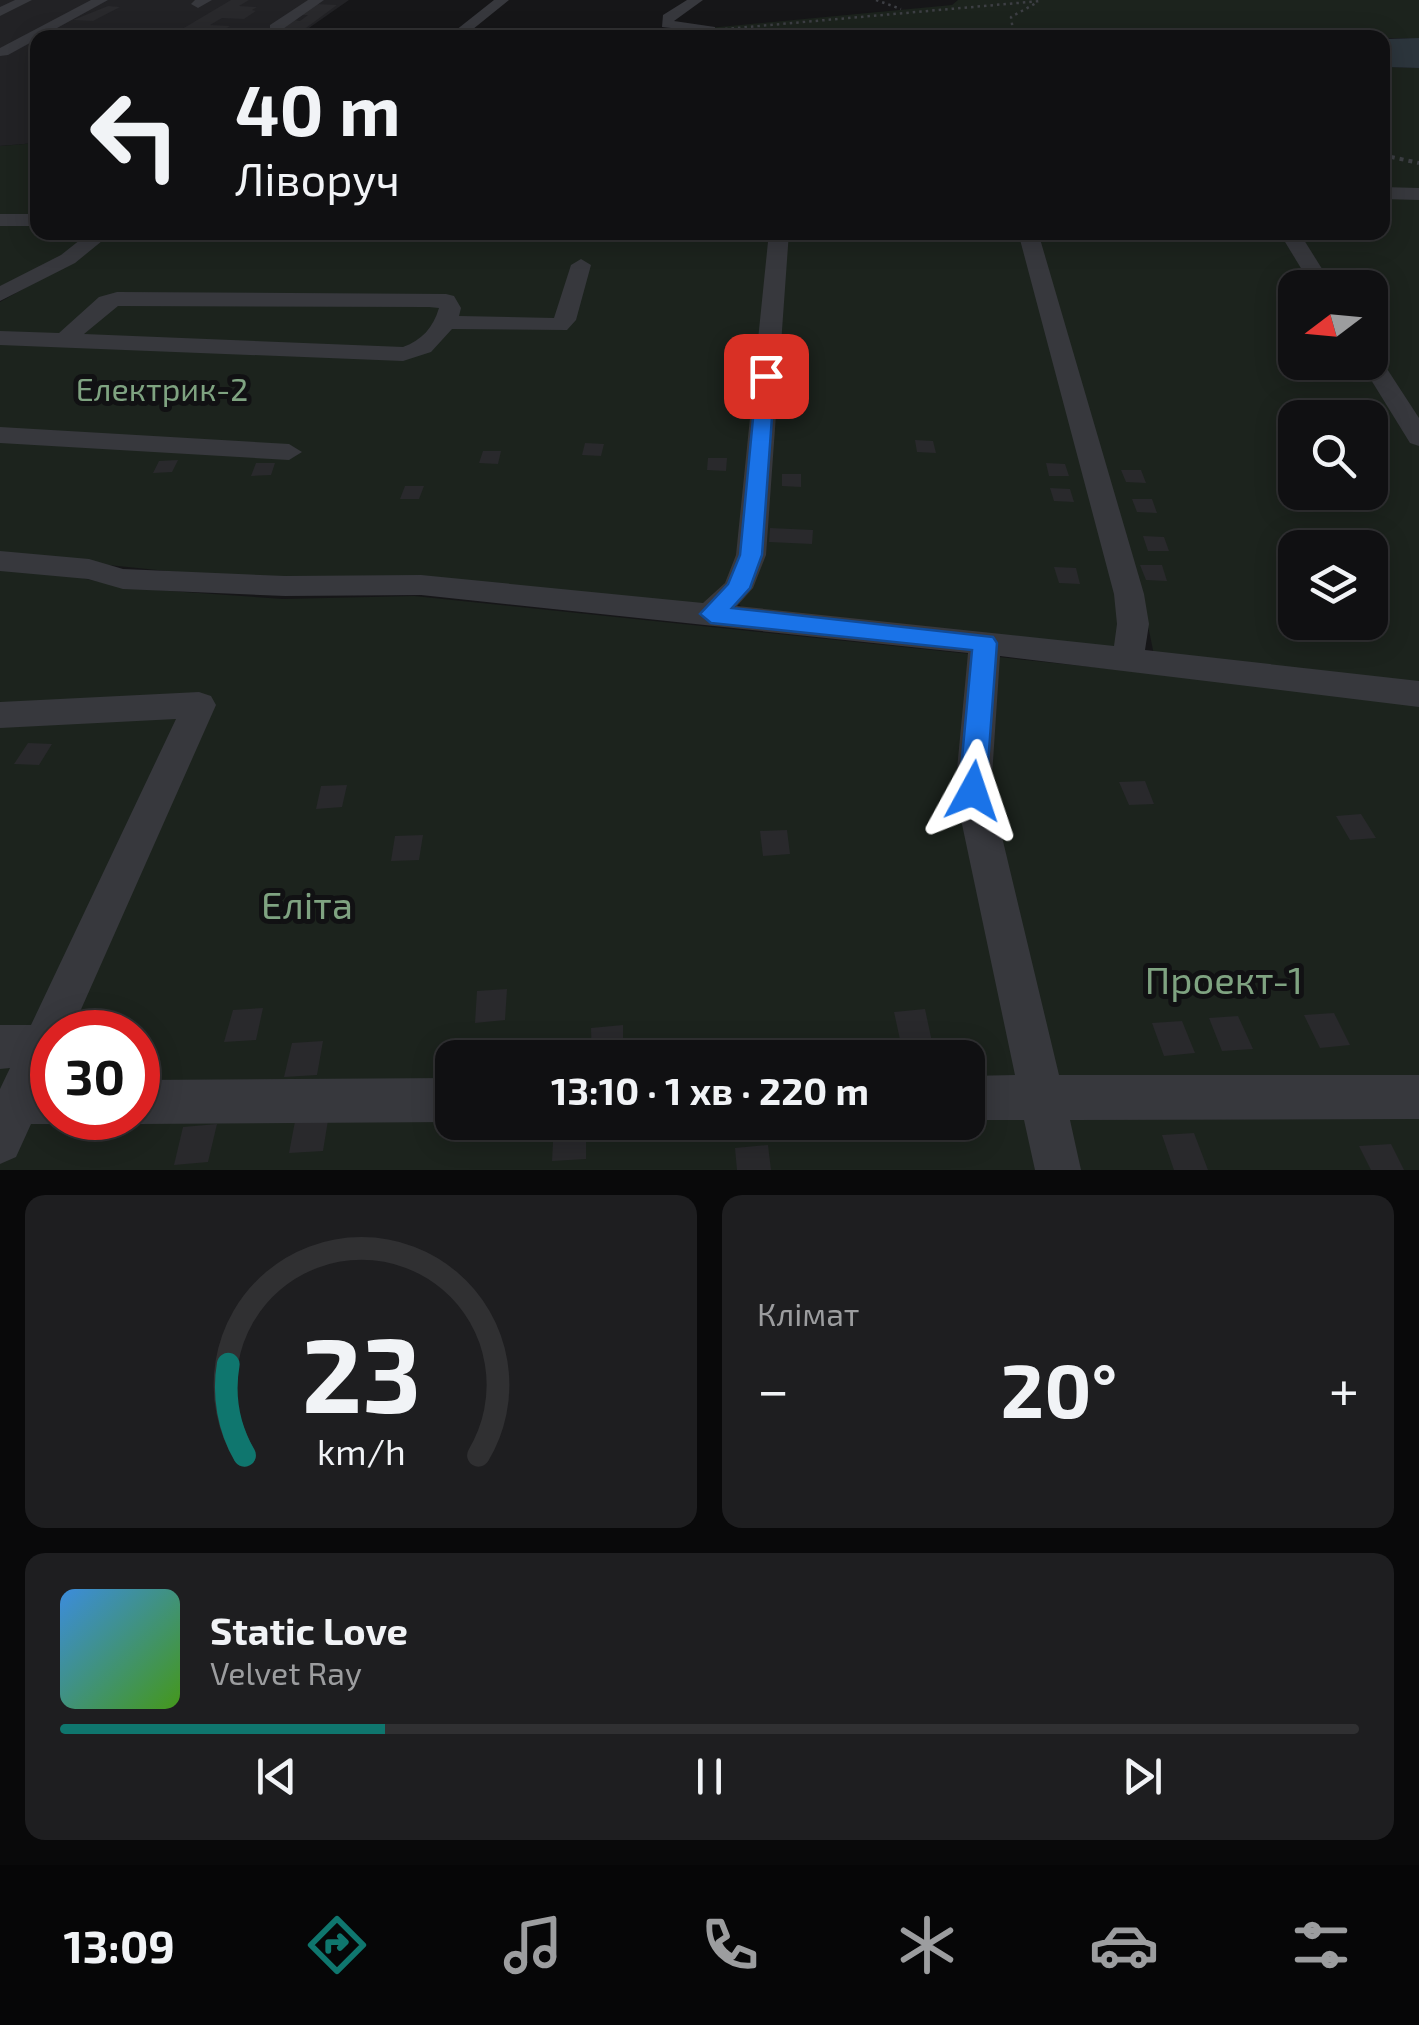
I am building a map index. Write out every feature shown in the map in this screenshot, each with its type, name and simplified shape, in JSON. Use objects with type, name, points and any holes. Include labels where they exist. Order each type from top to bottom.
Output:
[{"type":"street","points":[[0,12],[25,0]]},
{"type":"street","points":[[44,30],[101,0]]},
{"type":"street","points":[[275,28],[317,0]]},
{"type":"street","points":[[463,30],[502,0]]},
{"type":"street","points":[[696,0],[668,18],[667,24],[710,30]]},
{"type":"street","points":[[3,52],[30,38]]},
{"type":"street","points":[[1390,193],[1419,194]]},
{"type":"street","points":[[0,220],[30,220]]},
{"type":"street","points":[[0,296],[68,259],[93,240]]},
{"type":"street","points":[[711,614],[738,588],[751,555],[777,240]]},
{"type":"street","points":[[1030,240],[1129,594],[1133,624],[1128,659]]},
{"type":"street","points":[[1294,240],[1313,270]]},
{"type":"street","points":[[446,322],[558,325],[566,320],[580,265]]},
{"type":"street","points":[[0,338],[403,354],[432,342],[446,322],[450,308],[446,302],[117,299],[107,302],[65,340]]},
{"type":"street","points":[[1383,380],[1419,438]]},
{"type":"street","points":[[0,435],[289,452]]},
{"type":"street","points":[[0,561],[89,569],[123,579],[285,586],[386,583],[985,643],[1419,694]]},
{"type":"street","points":[[985,643],[973,791],[1058,1170]]},
{"type":"street","points":[[0,716],[198,704],[21,1047],[23,1115]]},
{"type":"street","points":[[985,1098],[1419,1097]]},
{"type":"street","points":[[160,1102],[435,1100]]},
{"type":"path","points":[[710,30],[1041,0]]},
{"type":"path","points":[[1013,30],[1011,17],[1041,0]]},
{"type":"path","points":[[876,1],[909,11]]},
{"type":"path","points":[[1390,157],[1419,163]]},
{"type":"shaded area","points":[[0,0],[349,0],[306,30],[30,30],[30,144],[0,146]]},
{"type":"shaded area","points":[[1419,38],[1419,68],[1390,67],[1390,39]]},
{"type":"green space","points":[[958,0],[1419,0],[1419,38],[1390,38],[1390,30],[647,28],[708,28],[952,5]]},
{"type":"green space","name":"Електрик-2","points":[[1390,67],[1419,68],[1419,683],[1154,655],[1145,611],[1116,649],[748,614],[739,604],[753,573],[705,607],[216,576],[0,554],[0,302],[75,260],[100,240],[1390,240]]},
{"type":"green space","points":[[30,144],[30,240],[87,240],[0,292],[0,146]]},
{"type":"green space","points":[[0,569],[51,571],[127,588],[283,599],[414,596],[1419,701],[1419,1170],[0,1170]]},
{"type":"building","points":[[231,0],[249,0],[239,6],[257,7],[244,19],[222,18],[210,25],[230,26],[224,30],[180,30]]},
{"type":"building","points":[[317,4],[337,5],[303,30],[279,30],[308,15],[301,15]]},
{"type":"building","points":[[108,6],[120,7],[93,21],[73,20]]},
{"type":"building","points":[[915,440],[933,441],[936,453],[917,452]]},
{"type":"building","points":[[585,443],[604,444],[601,456],[582,455]]},
{"type":"building","points":[[483,451],[501,451],[498,464],[479,463]]},
{"type":"building","points":[[708,458],[727,458],[726,471],[707,470]]},
{"type":"building","points":[[178,460],[172,472],[153,473],[159,461]]},
{"type":"building","points":[[256,463],[275,463],[271,475],[251,476]]},
{"type":"building","points":[[1046,463],[1065,464],[1069,476],[1049,476]]},
{"type":"building","points":[[1121,470],[1141,470],[1146,483],[1126,482]]},
{"type":"building","points":[[782,474],[801,474],[801,487],[782,486]]},
{"type":"building","points":[[405,486],[424,486],[419,499],[400,499]]},
{"type":"building","points":[[1050,488],[1070,489],[1074,502],[1054,501]]},
{"type":"building","points":[[1132,499],[1152,499],[1157,513],[1137,512]]},
{"type":"building","points":[[770,528],[813,530],[812,544],[769,542]]},
{"type":"building","points":[[1143,536],[1164,537],[1169,551],[1148,551]]},
{"type":"building","points":[[1140,565],[1162,565],[1167,581],[1146,580]]},
{"type":"building","points":[[1054,567],[1076,568],[1080,584],[1059,583]]},
{"type":"building","points":[[28,743],[52,744],[39,765],[14,764]]},
{"type":"building","points":[[1145,781],[1154,804],[1129,805],[1119,782]]},
{"type":"building","points":[[347,785],[342,807],[316,809],[321,786]]},
{"type":"building","points":[[1361,814],[1376,838],[1350,840],[1336,816]]},
{"type":"building","points":[[787,830],[790,854],[763,856],[760,831]]},
{"type":"building","points":[[423,835],[419,860],[391,861],[395,836]]},
{"type":"building","points":[[507,989],[505,1020],[475,1023],[477,991]]},
{"type":"building","points":[[263,1008],[256,1040],[224,1042],[233,1010]]},
{"type":"building","points":[[925,1009],[932,1040],[900,1040],[894,1012]]},
{"type":"building","points":[[1334,1013],[1350,1045],[1320,1048],[1304,1015]]},
{"type":"building","points":[[1238,1016],[1253,1049],[1222,1051],[1209,1018]]},
{"type":"building","points":[[1182,1021],[1195,1053],[1164,1056],[1152,1023]]},
{"type":"building","points":[[623,1025],[623,1040],[591,1040],[591,1028]]},
{"type":"building","points":[[323,1041],[317,1075],[284,1077],[292,1043]]},
{"type":"building","points":[[329,1114],[323,1151],[289,1153],[296,1116]]},
{"type":"building","points":[[217,1124],[208,1162],[174,1165],[183,1127]]},
{"type":"building","points":[[1194,1133],[1208,1170],[1174,1170],[1162,1135]]},
{"type":"building","points":[[553,1140],[586,1140],[586,1159],[552,1161]]},
{"type":"building","points":[[1391,1144],[1404,1170],[1371,1170],[1359,1146]]},
{"type":"building","points":[[768,1145],[771,1170],[737,1170],[735,1148]]},
{"type":"route","points":[[766,376],[751,555],[738,588],[711,614],[985,643],[973,791]]},
{"type":"park label","name":"Еліта","points":[[307,904]]},
{"type":"park label","name":"Проект-1","points":[[1224,979]]}]
